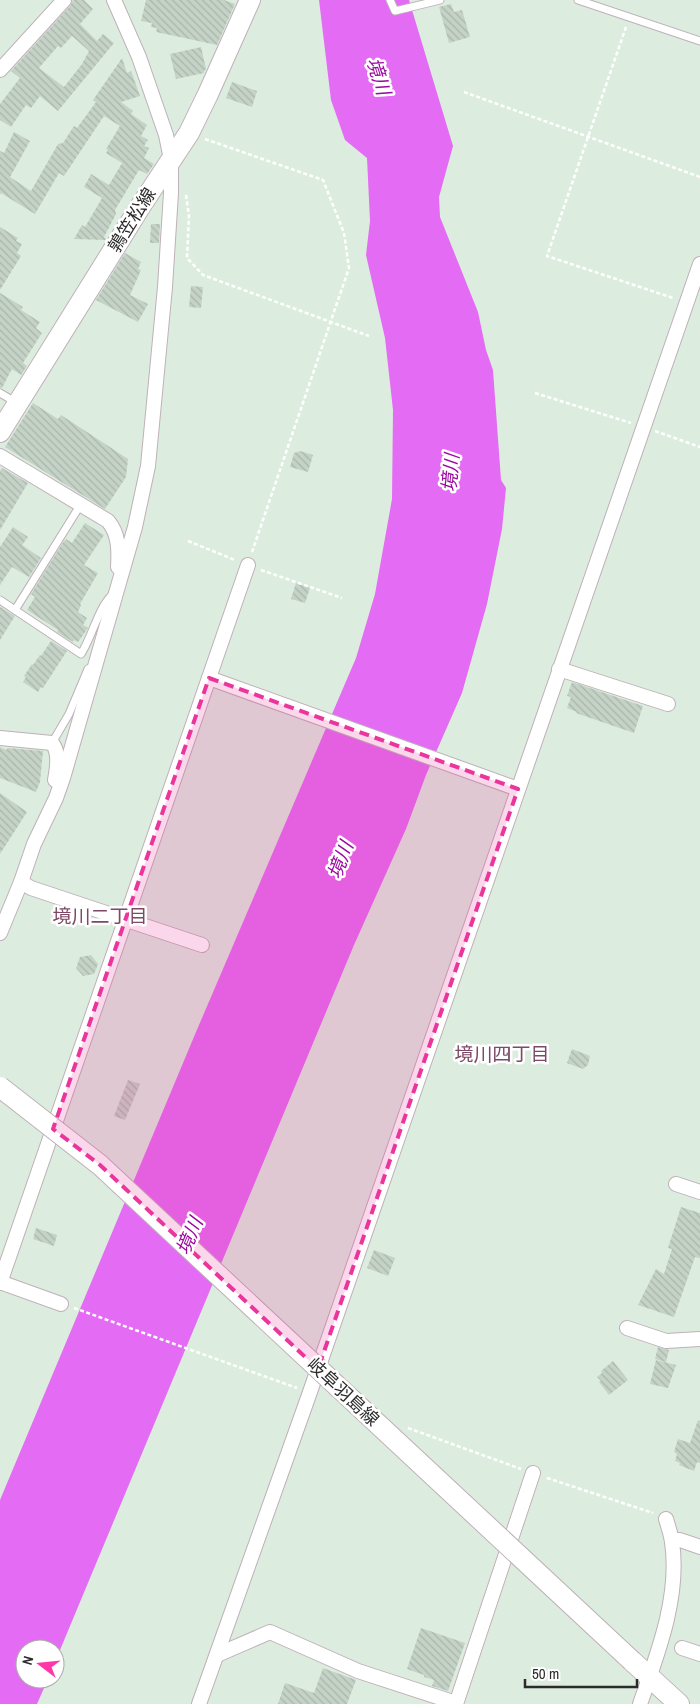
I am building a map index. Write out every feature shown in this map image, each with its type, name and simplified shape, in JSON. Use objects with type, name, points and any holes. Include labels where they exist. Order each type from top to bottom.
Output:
[{"type":"main road","name":"鶉笠松線","points":[[0,432],[188,133],[208,94],[250,0]]},
{"type":"main road","name":"岐阜羽島線","points":[[0,1087],[100,1165],[679,1704]]},
{"type":"street","points":[[0,70],[64,0]]},
{"type":"street","points":[[0,933],[34,844],[56,798],[135,527],[148,466],[166,287],[172,193],[171,159],[166,135],[139,57],[114,0]]},
{"type":"street","points":[[199,1704],[310,1392],[700,264]]},
{"type":"street","points":[[0,456],[108,521],[115,530],[119,552],[118,570],[120,576]]},
{"type":"street","points":[[61,1304],[0,1282],[248,565]]},
{"type":"street","points":[[559,669],[668,704]]},
{"type":"street","points":[[209,678],[518,789]]},
{"type":"street","points":[[0,738],[52,743],[56,748],[57,757],[54,792],[56,798]]},
{"type":"street","points":[[21,882],[31,888],[202,945]]},
{"type":"street","points":[[676,1184],[700,1192]]},
{"type":"street","points":[[627,1328],[666,1341],[700,1339]]},
{"type":"street","points":[[217,1655],[270,1632],[358,1671],[456,1704],[533,1473]]},
{"type":"street","points":[[640,1704],[657,1657],[666,1623],[673,1580],[672,1541],[666,1519]]},
{"type":"street","points":[[672,1541],[680,1540],[700,1547]]},
{"type":"street","points":[[682,1648],[700,1654]]},
{"type":"lane","points":[[390,0],[394,12],[440,0]]},
{"type":"lane","points":[[578,0],[700,41]]},
{"type":"lane","points":[[0,393],[18,404]]},
{"type":"lane","points":[[15,610],[80,504]]},
{"type":"lane","points":[[0,600],[81,654],[89,642],[98,618],[109,597],[115,593]]},
{"type":"lane","points":[[52,743],[69,714],[88,669],[93,672]]},
{"type":"path","points":[[630,16],[547,256],[686,303]]},
{"type":"path","points":[[464,92],[700,177]]},
{"type":"path","points":[[188,133],[323,180],[344,233],[349,268],[248,565]]},
{"type":"path","points":[[186,189],[189,216],[187,258],[203,275],[369,336]]},
{"type":"path","points":[[535,393],[700,447]]},
{"type":"path","points":[[188,541],[248,565],[342,598]]},
{"type":"path","points":[[61,1304],[310,1392]]},
{"type":"path","points":[[403,1426],[533,1473],[660,1515],[666,1519]]},
{"type":"highlighted area","points":[[209,678],[518,789],[318,1369],[100,1165],[53,1129]]},
{"type":"water","name":"境川","points":[[319,0],[409,0],[453,146],[439,197],[440,217],[478,312],[486,350],[493,370],[501,480],[506,488],[502,529],[487,604],[462,693],[426,775],[406,829],[354,945],[65,1639],[15,1639],[15,1689],[44,1689],[37,1704],[0,1704],[0,1500],[196,1032],[356,658],[375,594],[392,499],[393,410],[385,338],[366,255],[370,221],[367,158],[345,140],[331,100]]},
{"type":"building","points":[[73,0],[84,0],[93,9],[80,24],[97,41],[103,34],[114,43],[58,111],[40,96],[31,108],[26,105],[11,127],[0,120],[0,104],[20,78],[11,71],[70,6]],"holes":[[[72,36],[89,51],[82,64],[64,87],[39,68],[58,46],[61,48]]]},
{"type":"building","points":[[146,0],[224,0],[235,4],[217,45],[156,32],[157,28],[151,27],[152,23],[141,21]]},
{"type":"building","points":[[451,4],[454,12],[462,10],[470,37],[449,43],[439,7]]},
{"type":"building","points":[[201,47],[206,69],[204,73],[176,79],[170,54]]},
{"type":"building","points":[[122,58],[127,73],[131,71],[140,96],[121,102],[133,111],[131,114],[147,125],[141,136],[148,140],[144,146],[149,148],[144,158],[154,164],[147,174],[139,170],[115,210],[116,214],[104,237],[105,240],[74,239],[82,225],[85,227],[102,198],[84,187],[91,174],[109,185],[122,163],[106,153],[108,150],[106,149],[120,126],[104,116],[64,176],[59,173],[35,214],[1,193],[0,195],[0,151],[4,153],[14,132],[30,141],[10,177],[31,191],[58,144],[63,143],[74,126],[77,128],[96,102],[93,100]]},
{"type":"building","points":[[232,82],[257,91],[252,107],[226,98]]},
{"type":"building","points":[[151,224],[160,224],[159,243],[150,243]]},
{"type":"building","points":[[0,227],[18,238],[16,241],[22,244],[17,253],[21,256],[0,290]]},
{"type":"building","points":[[125,253],[141,262],[138,269],[141,270],[130,295],[148,304],[138,322],[96,300]]},
{"type":"building","points":[[191,286],[203,287],[201,308],[189,307]]},
{"type":"building","points":[[0,293],[23,307],[21,310],[40,322],[36,328],[42,333],[23,363],[27,366],[21,375],[12,369],[2,388],[0,388]]},
{"type":"building","points":[[33,403],[58,419],[61,415],[128,459],[126,477],[105,509],[5,447]]},
{"type":"building","points":[[300,451],[313,455],[308,472],[290,467],[294,453]]},
{"type":"building","points":[[2,468],[28,483],[0,530],[0,471]]},
{"type":"building","points":[[85,523],[104,535],[84,565],[98,573],[80,604],[78,612],[87,618],[83,625],[88,628],[78,642],[74,640],[73,642],[27,610],[35,597],[31,594],[62,544],[66,539],[72,543]]},
{"type":"building","points":[[13,527],[28,537],[22,545],[41,558],[29,577],[12,567],[0,585],[0,547]]},
{"type":"building","points":[[296,583],[310,588],[305,603],[291,599]]},
{"type":"building","points":[[0,607],[15,616],[0,640]]},
{"type":"building","points":[[51,641],[67,651],[43,688],[41,687],[38,692],[23,682],[26,677],[24,676]]},
{"type":"building","points":[[572,682],[643,706],[634,733],[576,713],[567,708],[571,697],[567,696]]},
{"type":"building","points":[[0,747],[6,750],[8,748],[43,751],[40,782],[36,792],[0,778]]},
{"type":"building","points":[[0,793],[27,812],[0,854]]},
{"type":"building","points":[[91,955],[98,964],[94,974],[83,976],[76,968],[80,957]]},
{"type":"building","points":[[572,1049],[590,1056],[588,1065],[583,1069],[567,1063]]},
{"type":"building","points":[[128,1080],[140,1084],[125,1120],[114,1116]]},
{"type":"building","points":[[681,1207],[700,1213],[700,1258],[695,1257],[674,1317],[638,1305],[656,1269],[664,1274],[672,1249],[668,1248]]},
{"type":"building","points":[[36,1228],[57,1235],[54,1246],[33,1239]]},
{"type":"building","points":[[374,1250],[395,1258],[388,1276],[367,1268]]},
{"type":"building","points":[[658,1347],[669,1350],[666,1362],[655,1359]]},
{"type":"building","points":[[656,1360],[676,1365],[668,1388],[650,1384]]},
{"type":"building","points":[[613,1361],[628,1380],[609,1395],[597,1377]]},
{"type":"building","points":[[698,1420],[700,1421],[700,1463],[697,1462],[694,1471],[679,1465],[680,1463],[675,1461],[677,1454],[674,1452],[678,1439],[690,1443]]},
{"type":"building","points":[[421,1628],[465,1643],[448,1691],[432,1686],[434,1680],[407,1669]]},
{"type":"building","points":[[323,1668],[356,1680],[347,1704],[278,1704],[285,1683],[314,1693]]},
{"type":"district","name":"境川二丁目","points":[[100,916]]},
{"type":"district","name":"境川四丁目","points":[[502,1054]]}]
